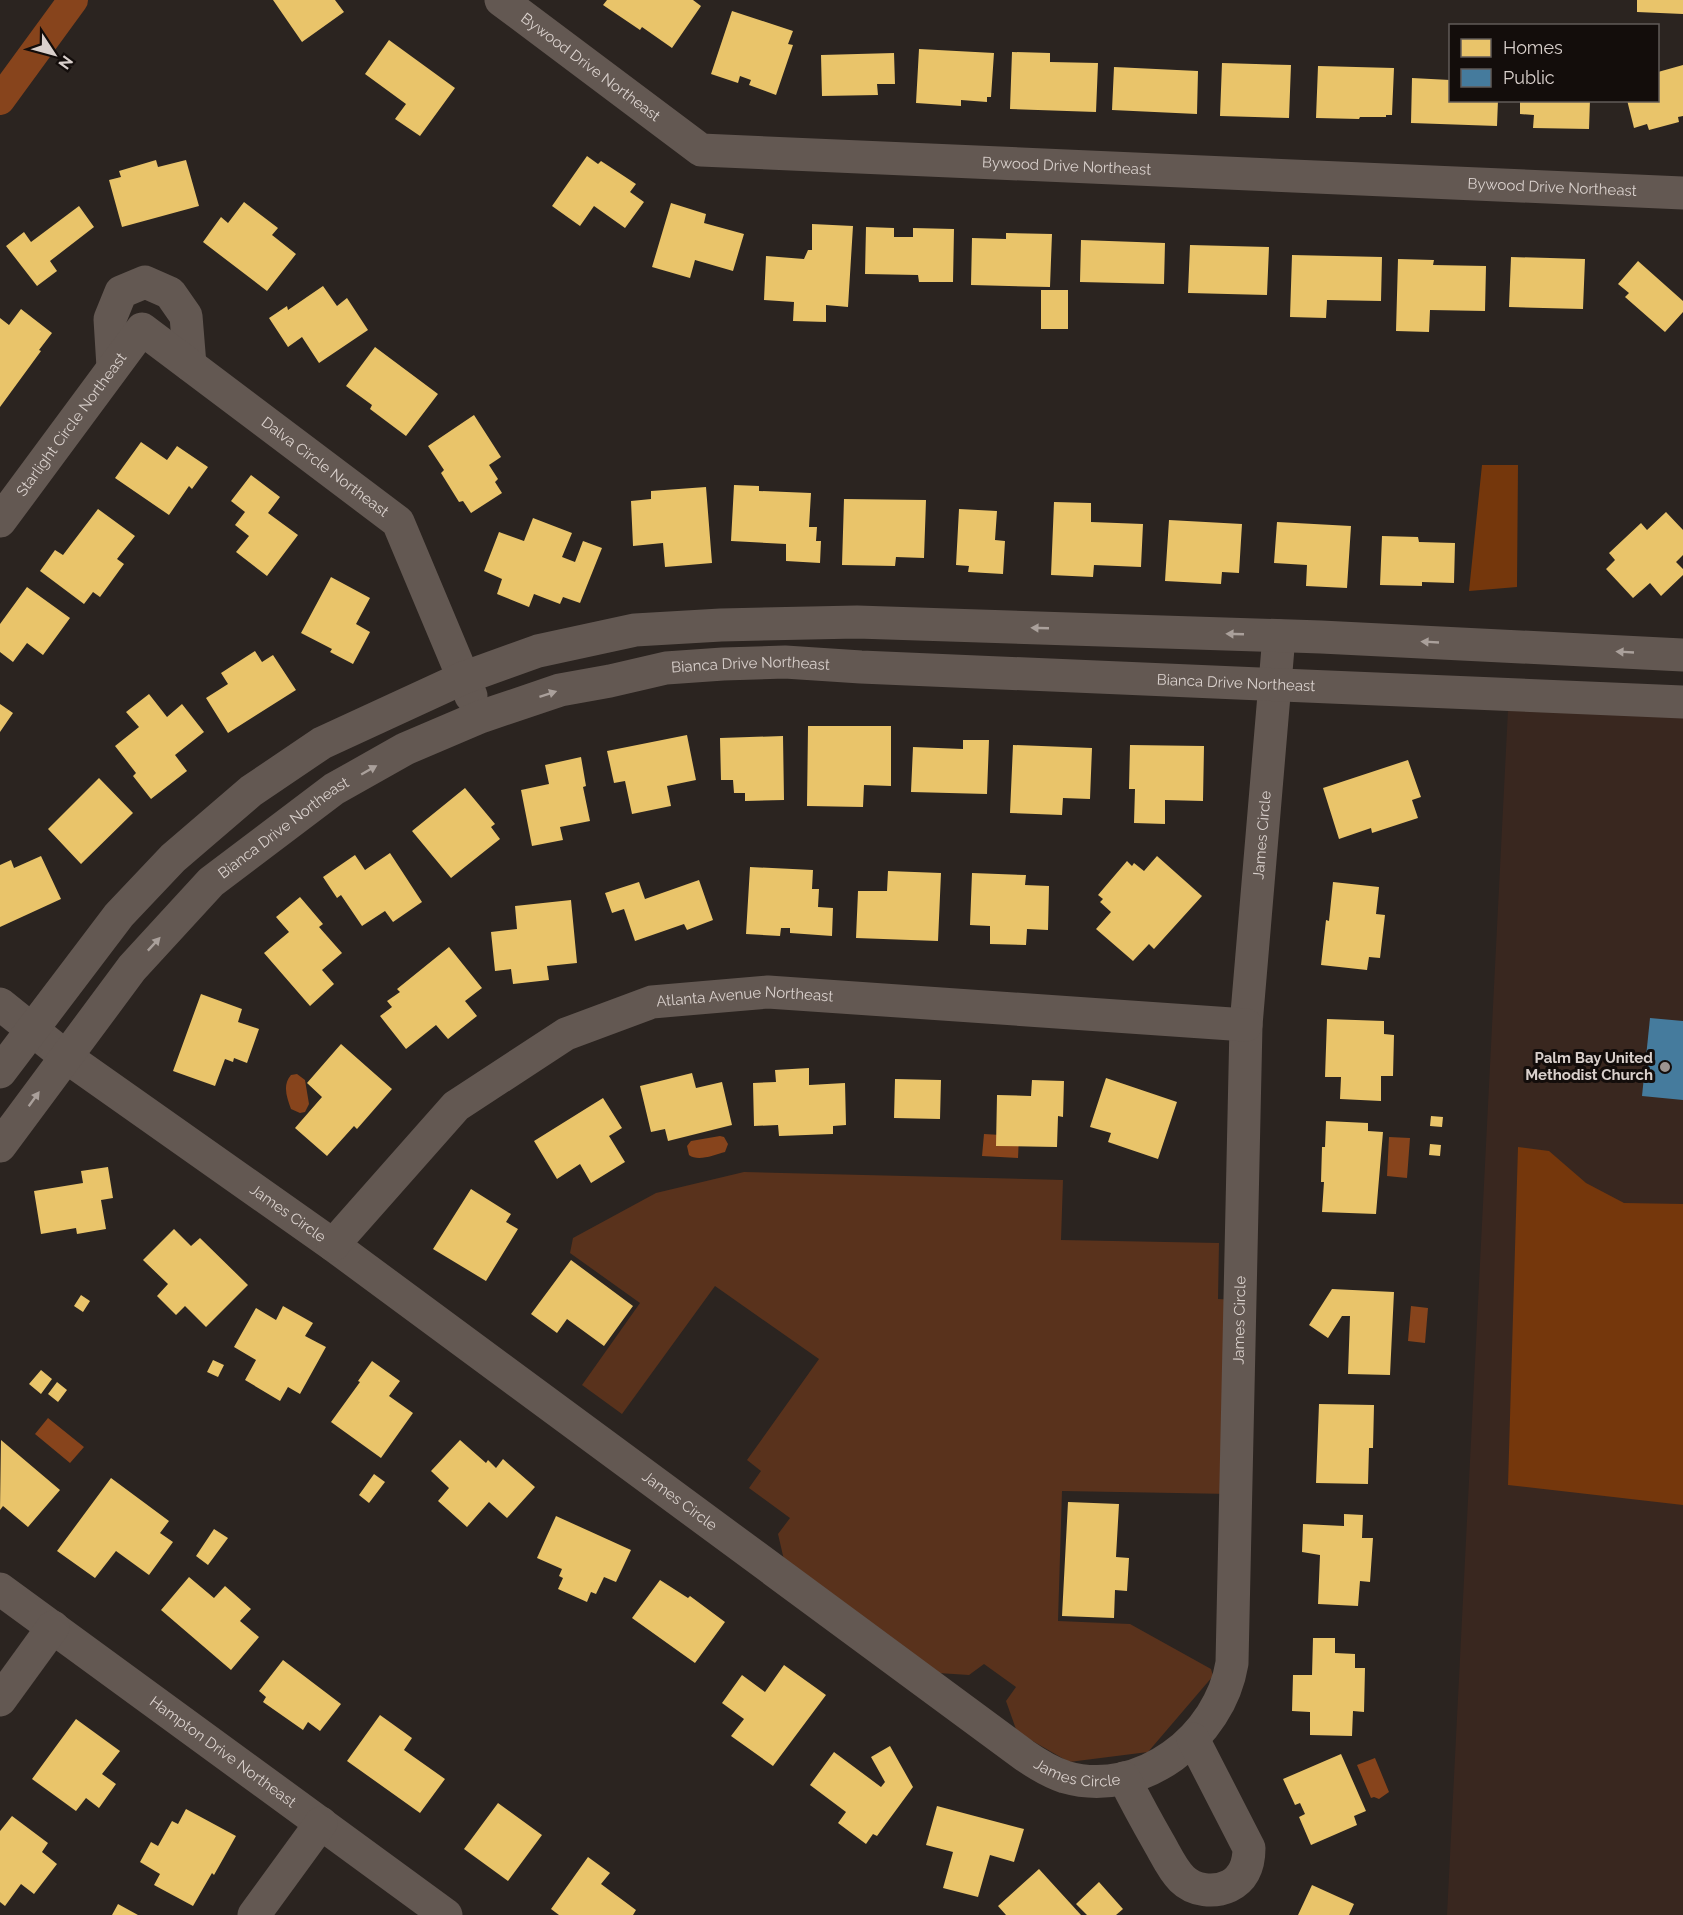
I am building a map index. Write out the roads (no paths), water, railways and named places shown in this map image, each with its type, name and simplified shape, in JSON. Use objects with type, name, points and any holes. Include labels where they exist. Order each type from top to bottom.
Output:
[{"type":"street","name":"Bywood Drive Northeast","points":[[501,0],[701,150],[1683,193]]},
{"type":"street","points":[[113,368],[110,319],[121,292],[145,282],[170,292],[186,316],[190,365]]},
{"type":"street","name":"Dalva Circle Northeast","points":[[142,329],[398,522],[480,717]]},
{"type":"street","name":"Starlight Circle Northeast","points":[[0,521],[142,329]]},
{"type":"street","points":[[0,1072],[119,915],[172,858],[251,791],[322,743],[463,678],[537,651],[635,630],[793,623],[877,623],[1279,636],[1683,655]]},
{"type":"street","points":[[874,668],[877,623]]},
{"type":"street","name":"James Circle","points":[[65,1056],[333,1245],[1024,1755],[1047,1770],[1066,1777],[1106,1781],[1145,1772],[1165,1762],[1193,1739],[1207,1722],[1229,1683],[1232,1663],[1246,1025],[1279,636]]},
{"type":"street","name":"Bianca Drive Northeast","points":[[0,1146],[132,968],[211,882],[334,789],[405,749],[480,717],[560,690],[666,668],[785,662],[1276,686],[1683,702]]},
{"type":"street","name":"Atlanta Avenue Northeast","points":[[333,1245],[456,1106],[566,1034],[652,1002],[768,992],[1246,1025]]},
{"type":"street","points":[[0,1004],[65,1056]]},
{"type":"street","name":"Hampton Drive Northeast","points":[[0,1588],[446,1915]]},
{"type":"street","points":[[0,1700],[53,1627]]},
{"type":"street","points":[[1124,1778],[1171,1865],[1182,1879],[1204,1890],[1217,1891],[1232,1885],[1243,1874],[1250,1860],[1249,1848],[1193,1739]]},
{"type":"street","points":[[254,1915],[321,1823]]},
{"type":"waterway","points":[[0,100],[73,0]]},
{"type":"place","name":"Palm Bay United Methodist Church","points":[[1665,1067]]}]
